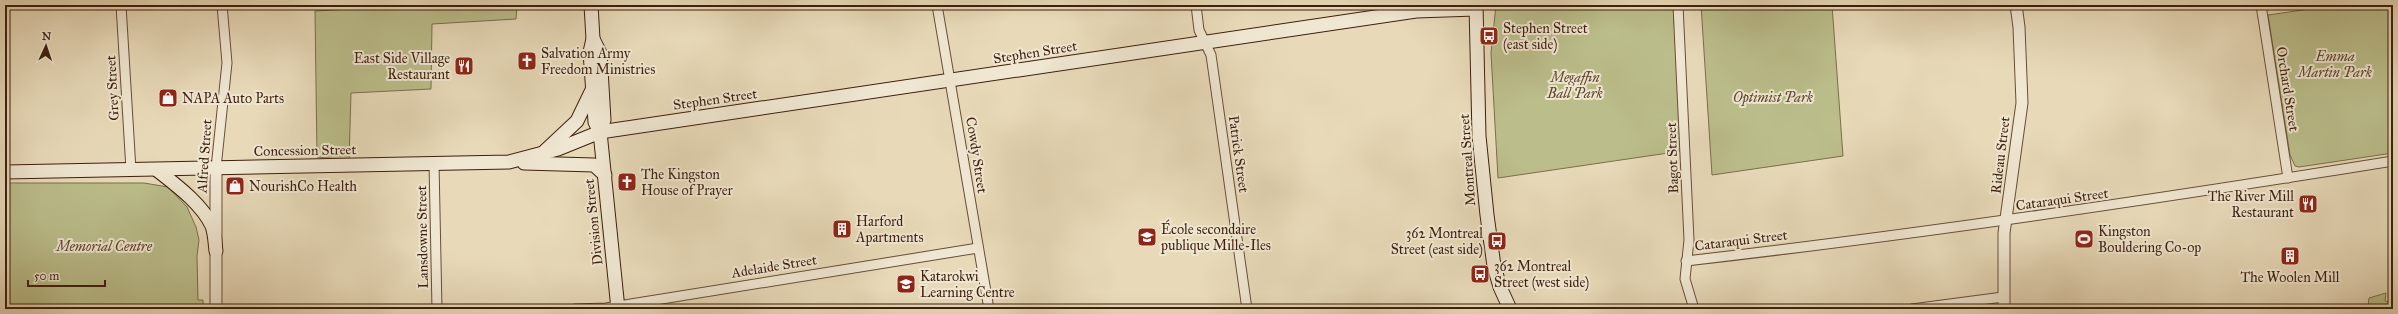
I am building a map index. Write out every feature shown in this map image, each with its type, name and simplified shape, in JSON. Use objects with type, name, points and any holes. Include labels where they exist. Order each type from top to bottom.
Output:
[{"type":"main road","name":"Division Street","points":[[591,5],[593,39],[590,52],[592,89],[595,122],[600,132],[618,308]]},
{"type":"main road","name":"Stephen Street","points":[[600,132],[1416,11],[1476,7]]},
{"type":"main road","name":"Montreal Street","points":[[1476,7],[1479,136],[1487,215],[1494,266],[1500,287],[1510,309]]},
{"type":"main road","name":"Division Street","points":[[593,39],[600,53],[604,120],[600,132]]},
{"type":"main road","points":[[542,154],[577,121],[592,89]]},
{"type":"main road","name":"Concession Street","points":[[5,172],[509,162],[542,154],[600,132]]},
{"type":"main road","points":[[509,162],[594,165],[604,175]]},
{"type":"main road","points":[[157,170],[192,199],[199,207],[212,226],[216,251]]},
{"type":"street","name":"Grey Street","points":[[122,5],[131,170]]},
{"type":"street","name":"Alfred Street","points":[[216,309],[216,168],[227,63],[222,5]]},
{"type":"street","name":"Cowdy Street","points":[[937,5],[989,309]]},
{"type":"street","name":"Patrick Street","points":[[1196,5],[1199,30],[1210,55],[1247,309]]},
{"type":"street","name":"Bagot Street","points":[[1678,5],[1689,240],[1685,279],[1694,307]]},
{"type":"street","name":"Rideau Street","points":[[2004,309],[2005,221],[2022,103],[2019,27],[2016,5]]},
{"type":"street","name":"Orchard Street","points":[[2261,5],[2288,178]]},
{"type":"street","name":"Cataraqui Street","points":[[1686,261],[2005,221],[2393,161]]},
{"type":"street","name":"Lansdowne Street","points":[[434,163],[437,309]]},
{"type":"street","name":"Adelaide Street","points":[[575,309],[618,308],[978,248]]},
{"type":"street","points":[[1912,309],[2003,297]]},
{"type":"street","points":[[1684,309],[1694,307]]},
{"type":"green space","points":[[350,5],[517,5],[516,19],[432,24],[431,89],[351,93],[349,160],[317,157],[315,11],[350,9]]},
{"type":"green space","name":"Megaffin Ball Park","points":[[1496,5],[1673,5],[1682,151],[1498,178],[1491,53]]},
{"type":"green space","name":"Optimist Park","points":[[1701,5],[1832,5],[1843,156],[1712,175]]},
{"type":"green space","name":"Emma Martin Park","points":[[2338,5],[2393,5],[2393,153],[2299,167],[2295,166],[2290,155],[2268,15]]},
{"type":"green space","name":"Memorial Centre","points":[[5,183],[144,183],[168,187],[187,207],[196,227],[199,240],[197,256],[198,300],[203,300],[203,309],[5,309]]},
{"type":"green space","points":[[2386,293],[2385,301],[2393,303],[2393,309],[2363,309],[2368,306],[2369,298]]},
{"type":"place","name":"Stephen Street (east side)","points":[[1489,36]]},
{"type":"place","name":"Salvation Army Freedom Ministries","points":[[527,61]]},
{"type":"place","name":"East Side Village Restaurant","points":[[464,66]]},
{"type":"place","name":"NAPA Auto Parts","points":[[168,98]]},
{"type":"place","name":"The Kingston House of Prayer","points":[[627,182]]},
{"type":"place","name":"NourishCo Health","points":[[235,186]]},
{"type":"place","name":"The River Mill Restaurant","points":[[2308,204]]},
{"type":"place","name":"Harford Apartments","points":[[842,229]]},
{"type":"place","name":"École secondaire publique Mille-Iles","points":[[1147,237]]},
{"type":"place","name":"Kingston Bouldering Co-op","points":[[2084,239]]},
{"type":"place","name":"362 Montreal Street (east side)","points":[[1497,241]]},
{"type":"place","name":"The Woolen Mill","points":[[2290,256]]},
{"type":"place","name":"362 Montreal Street (west side)","points":[[1480,274]]},
{"type":"place","name":"Katarokwi Learning Centre","points":[[906,284]]}]
